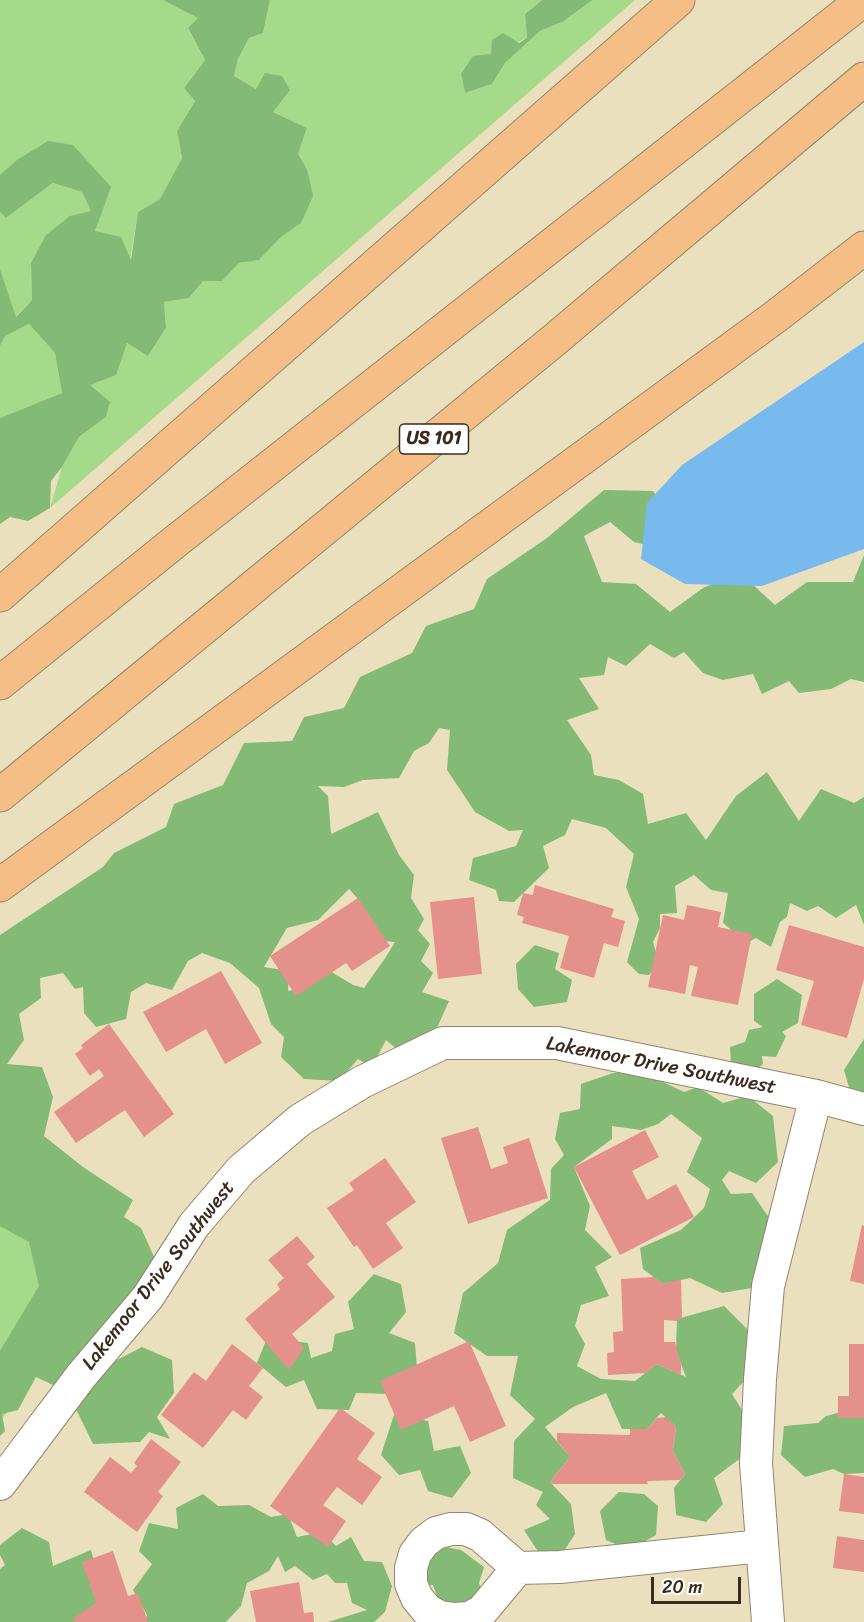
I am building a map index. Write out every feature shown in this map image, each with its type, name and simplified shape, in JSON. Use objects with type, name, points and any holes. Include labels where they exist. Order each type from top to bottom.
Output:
[{"type":"highway","points":[[0,595],[678,0]]},
{"type":"highway","points":[[0,683],[176,541],[862,0]]},
{"type":"highway","name":"US 101","points":[[0,795],[535,356],[864,79]]},
{"type":"highway","points":[[0,885],[775,316],[864,248]]},
{"type":"street","name":"Lakemoor Drive Southwest","points":[[0,1484],[81,1376],[148,1297],[194,1225],[241,1170],[300,1120],[362,1082],[443,1042],[557,1043],[816,1096],[864,1109]]},
{"type":"street","points":[[768,1622],[756,1463],[768,1286],[816,1096]]},
{"type":"street","points":[[518,1568],[560,1568],[761,1546]]},
{"type":"green space","points":[[0,0],[163,0],[199,18],[188,29],[205,60],[184,88],[195,101],[177,131],[182,158],[160,199],[138,212],[130,261],[95,231],[110,187],[0,175]]},
{"type":"green space","points":[[163,0],[270,0],[263,33],[249,38],[238,59],[234,76],[256,89],[265,73],[282,76],[290,90],[273,112],[307,128],[298,154],[307,169],[313,196],[301,223],[281,237],[259,260],[239,263],[222,281],[203,281],[189,298],[164,302],[166,328],[148,356],[127,343],[116,375],[90,385],[110,402],[106,417],[79,437],[51,481],[50,508],[28,521],[10,517],[0,524],[0,418],[62,393],[55,353],[29,324],[5,336],[0,346],[0,269],[16,317],[32,300],[31,263],[46,235],[70,216],[91,211],[82,192],[53,183],[6,218],[0,212],[0,175],[17,160],[48,141],[73,145],[111,187],[95,231],[121,237],[131,260],[138,212],[160,199],[182,158],[177,131],[195,101],[184,88],[205,60],[188,28],[198,18]]},
{"type":"green space","points":[[270,0],[542,0],[525,14],[527,38],[491,54],[461,74],[465,93],[492,84],[505,63],[540,31],[562,22],[593,0],[635,0],[50,508],[62,467],[79,437],[106,417],[90,385],[127,343],[148,356],[166,328],[164,302],[189,298],[203,281],[222,281],[239,263],[259,260],[281,237],[301,222],[307,169],[298,154],[307,128],[273,112],[256,89],[234,76],[238,59],[249,38],[263,33]]},
{"type":"green space","points":[[542,0],[593,0],[562,22],[540,31],[505,63],[492,84],[465,93],[461,74],[473,56],[491,54],[492,40],[503,33],[519,43],[527,38],[525,14]]},
{"type":"green space","points":[[53,183],[82,192],[91,211],[71,216],[31,263],[32,300],[15,317],[0,269],[0,212],[6,218]]},
{"type":"green space","points":[[29,324],[55,353],[62,393],[0,418],[0,346],[5,336]]},
{"type":"green space","points":[[604,490],[653,491],[677,523],[660,548],[634,542],[610,522],[584,536],[602,582],[636,584],[670,612],[703,588],[739,572],[775,605],[807,582],[853,582],[864,555],[864,682],[851,679],[831,689],[799,693],[789,681],[762,694],[753,674],[723,680],[703,673],[684,652],[674,658],[650,644],[626,666],[608,657],[604,675],[579,678],[599,709],[567,720],[591,755],[594,775],[619,780],[643,794],[648,824],[686,813],[706,840],[736,796],[767,772],[799,821],[821,789],[854,803],[864,797],[864,925],[856,905],[836,918],[818,906],[807,911],[790,903],[787,917],[780,922],[771,947],[756,938],[747,943],[723,923],[728,893],[711,890],[694,875],[675,886],[677,913],[660,914],[660,928],[653,942],[659,962],[649,975],[639,974],[627,962],[639,919],[626,887],[634,854],[606,828],[572,819],[565,835],[543,846],[549,868],[514,902],[499,901],[496,890],[469,880],[473,858],[516,846],[523,830],[509,831],[475,812],[447,770],[450,730],[439,728],[429,743],[414,751],[399,778],[363,780],[344,787],[318,786],[328,796],[331,834],[378,812],[399,855],[414,875],[411,898],[424,919],[418,930],[430,944],[421,961],[433,973],[422,992],[449,1001],[419,1068],[386,1040],[372,1067],[358,1059],[339,1081],[304,1079],[281,1057],[284,1037],[271,1024],[259,988],[230,963],[202,953],[188,961],[172,990],[146,983],[131,992],[126,1019],[96,1027],[84,1013],[83,987],[75,989],[63,973],[40,978],[41,998],[19,1014],[24,1040],[7,1064],[42,1067],[53,1097],[44,1136],[83,1167],[133,1200],[124,1217],[141,1228],[155,1259],[143,1292],[81,1367],[53,1385],[36,1377],[18,1410],[2,1414],[5,1431],[0,1436],[0,1351],[39,1286],[29,1242],[0,1226],[0,935],[103,867],[114,853],[166,827],[174,804],[223,785],[244,743],[292,741],[304,717],[344,708],[360,677],[412,653],[426,626],[474,609],[487,579],[547,538]],"holes":[[[349,889],[358,899],[371,940],[395,942],[364,988],[353,985],[330,971],[300,988],[288,991],[289,971],[264,967],[287,928],[318,920]]]},
{"type":"green space","points":[[535,945],[559,953],[555,969],[572,980],[567,1002],[534,1007],[518,989],[516,964]]},
{"type":"green space","points":[[777,979],[802,995],[798,1023],[782,1032],[786,1036],[776,1057],[762,1056],[763,1064],[756,1070],[731,1065],[730,1047],[745,1042],[749,1030],[763,1027],[754,1021],[754,994]]},
{"type":"green space","points":[[864,1039],[864,1097],[850,1091],[844,1070]]},
{"type":"green space","points":[[642,1072],[684,1092],[698,1087],[723,1103],[748,1096],[773,1116],[778,1162],[756,1183],[729,1171],[722,1180],[731,1194],[752,1193],[774,1225],[763,1269],[752,1288],[722,1293],[690,1278],[663,1284],[643,1269],[640,1248],[681,1230],[704,1208],[710,1189],[687,1172],[702,1138],[671,1114],[658,1124],[641,1130],[612,1126],[612,1139],[574,1167],[590,1206],[585,1230],[612,1257],[595,1267],[609,1296],[581,1305],[575,1326],[585,1344],[577,1366],[601,1379],[635,1381],[657,1364],[686,1377],[676,1351],[677,1319],[724,1306],[753,1335],[747,1378],[732,1394],[749,1421],[746,1454],[714,1478],[723,1504],[706,1522],[676,1515],[674,1488],[685,1474],[673,1451],[676,1427],[661,1413],[647,1429],[622,1429],[606,1393],[573,1407],[545,1427],[570,1457],[550,1482],[571,1504],[575,1534],[562,1554],[541,1556],[524,1530],[550,1519],[536,1505],[543,1492],[513,1478],[514,1441],[535,1419],[510,1395],[518,1356],[487,1356],[454,1333],[463,1293],[498,1263],[507,1230],[550,1200],[551,1169],[564,1155],[555,1139],[560,1113],[580,1109],[581,1084],[613,1073]]},
{"type":"green space","points":[[0,1178],[102,1292],[0,1421]]},
{"type":"green space","points":[[374,1274],[401,1284],[406,1312],[389,1333],[415,1343],[417,1369],[392,1394],[356,1393],[349,1410],[317,1409],[304,1380],[286,1387],[257,1363],[267,1338],[308,1343],[311,1358],[332,1351],[335,1334],[354,1329],[348,1302]]},
{"type":"green space","points":[[142,1347],[172,1360],[174,1393],[157,1417],[170,1439],[149,1432],[140,1442],[93,1444],[75,1407],[115,1361]]},
{"type":"green space","points":[[860,1407],[864,1411],[864,1473],[844,1474],[833,1469],[805,1477],[781,1455],[784,1426],[818,1423],[826,1416]]},
{"type":"green space","points":[[394,1415],[428,1421],[434,1451],[460,1446],[471,1473],[452,1498],[428,1491],[420,1470],[399,1475],[381,1455]]},
{"type":"green space","points":[[619,1492],[644,1494],[658,1506],[656,1535],[630,1550],[606,1540],[600,1511]]},
{"type":"green space","points":[[203,1494],[218,1506],[249,1505],[271,1517],[288,1514],[297,1537],[322,1532],[336,1546],[351,1537],[364,1561],[382,1562],[392,1586],[385,1612],[374,1622],[328,1622],[367,1610],[352,1603],[347,1583],[335,1583],[327,1574],[313,1580],[295,1566],[285,1572],[278,1556],[269,1571],[247,1583],[241,1606],[226,1622],[145,1622],[147,1615],[133,1590],[152,1564],[139,1551],[149,1523],[178,1529],[176,1508]]},
{"type":"green space","points":[[22,1528],[49,1542],[53,1566],[91,1550],[106,1606],[79,1622],[0,1622],[0,1569],[5,1565],[0,1555],[0,1545]]},
{"type":"green space","points":[[440,1546],[461,1550],[484,1567],[479,1583],[483,1597],[465,1610],[441,1606],[433,1585],[423,1585],[424,1551]]},
{"type":"water","points":[[864,342],[864,549],[762,586],[685,584],[641,559],[647,503],[682,465]]},
{"type":"building","points":[[535,885],[614,909],[611,917],[625,921],[618,947],[604,943],[594,978],[560,968],[569,936],[522,923],[524,917],[517,915],[523,893],[533,895]]},
{"type":"building","points":[[474,897],[482,974],[438,979],[430,902]]},
{"type":"building","points":[[358,898],[390,946],[352,971],[346,963],[296,996],[270,956]]},
{"type":"building","points":[[687,905],[721,912],[718,927],[752,934],[738,1005],[691,996],[698,967],[690,965],[685,994],[648,987],[663,915],[684,920]]},
{"type":"building","points":[[789,925],[864,947],[864,979],[847,1038],[801,1025],[814,981],[776,970]]},
{"type":"building","points":[[221,971],[262,1043],[225,1064],[206,1029],[166,1052],[143,1012]]},
{"type":"building","points":[[109,1024],[174,1114],[144,1137],[125,1110],[76,1143],[54,1112],[104,1076],[99,1069],[90,1076],[75,1054],[83,1048],[81,1045]]},
{"type":"building","points":[[478,1127],[491,1169],[508,1163],[503,1147],[529,1138],[548,1198],[468,1224],[441,1138]]},
{"type":"building","points":[[645,1130],[659,1157],[632,1171],[647,1200],[676,1184],[694,1217],[620,1255],[574,1167]]},
{"type":"building","points":[[385,1158],[416,1202],[386,1223],[403,1248],[373,1269],[357,1245],[354,1247],[327,1208],[354,1190],[349,1183]]},
{"type":"building","points":[[862,1225],[864,1226],[864,1284],[850,1281]]},
{"type":"building","points":[[297,1236],[315,1257],[307,1264],[335,1297],[292,1334],[304,1348],[289,1370],[245,1319],[280,1289],[277,1284],[284,1278],[268,1260]]},
{"type":"building","points":[[654,1277],[663,1284],[681,1279],[682,1317],[677,1321],[664,1320],[664,1342],[675,1342],[681,1375],[657,1364],[646,1373],[608,1375],[607,1353],[614,1352],[613,1332],[623,1331],[621,1279]]},
{"type":"building","points":[[469,1341],[506,1426],[470,1442],[454,1406],[401,1430],[380,1381]]},
{"type":"building","points":[[232,1344],[263,1368],[249,1386],[263,1397],[246,1420],[233,1410],[203,1448],[161,1415],[194,1372],[206,1381]]},
{"type":"building","points":[[849,1344],[864,1344],[864,1418],[838,1418],[838,1396],[849,1396]]},
{"type":"building","points":[[340,1408],[375,1433],[357,1459],[382,1477],[362,1505],[337,1487],[323,1505],[346,1521],[328,1547],[270,1506]]},
{"type":"building","points":[[666,1417],[676,1427],[673,1451],[685,1474],[680,1480],[647,1481],[648,1484],[552,1484],[550,1482],[570,1457],[557,1441],[557,1433],[630,1435],[630,1429],[647,1429],[657,1418]]},
{"type":"building","points":[[151,1439],[181,1462],[158,1492],[163,1496],[137,1532],[84,1492],[110,1457],[131,1473],[137,1466],[134,1463]]},
{"type":"building","points":[[844,1474],[864,1477],[864,1514],[839,1511]]},
{"type":"building","points":[[837,1536],[864,1540],[864,1572],[833,1568]]},
{"type":"building","points":[[113,1551],[128,1596],[138,1593],[148,1622],[74,1622],[73,1619],[96,1603],[82,1562]]},
{"type":"building","points":[[299,1582],[304,1613],[313,1612],[314,1622],[256,1622],[250,1591]]}]
